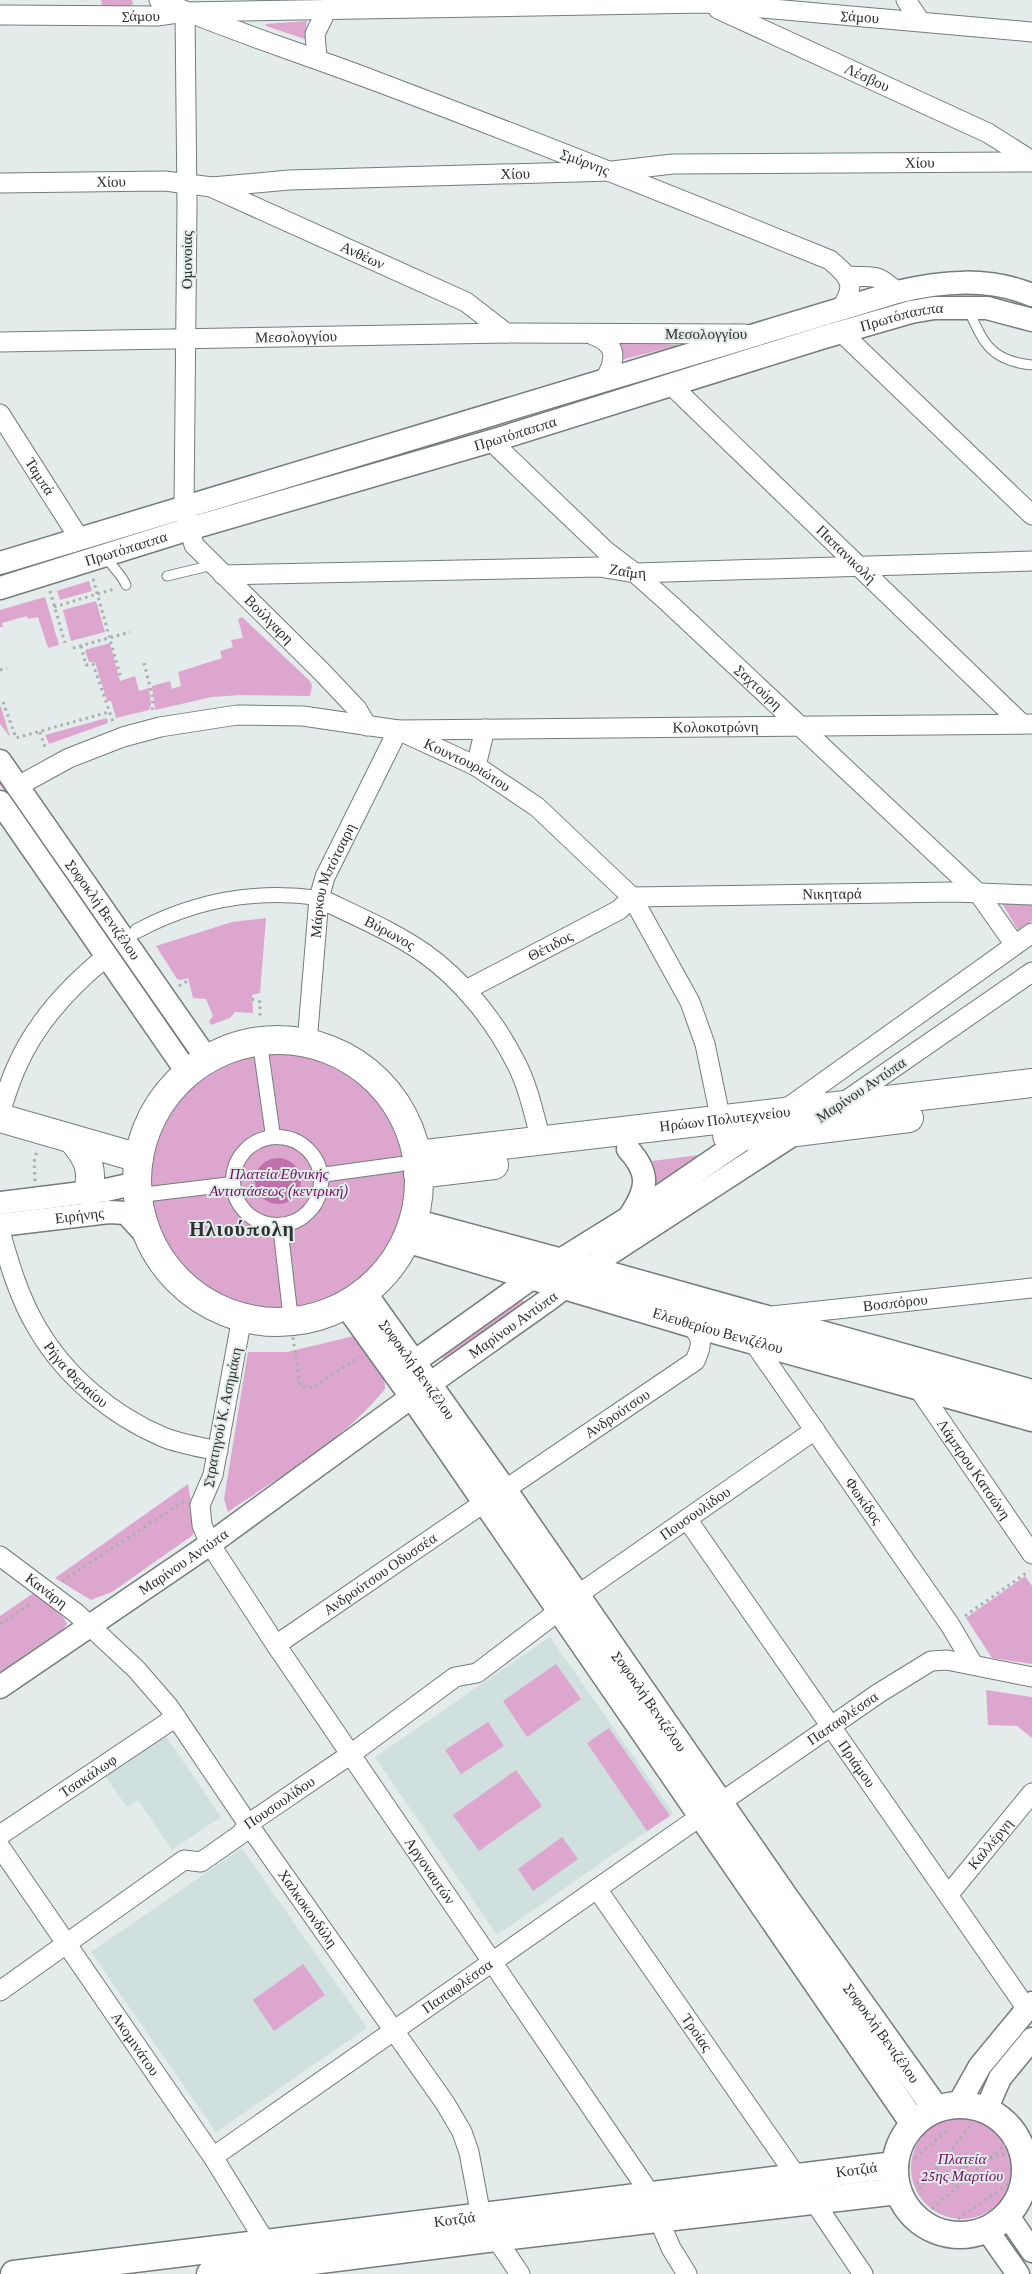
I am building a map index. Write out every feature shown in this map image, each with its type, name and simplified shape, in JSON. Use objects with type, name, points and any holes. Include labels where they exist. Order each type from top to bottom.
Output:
[{"type":"main road","points":[[284,1040],[307,1043],[340,1055],[367,1071],[389,1094],[406,1121],[416,1207],[409,1231],[388,1269],[355,1299],[311,1318],[291,1321],[264,1321],[242,1317],[208,1303],[183,1284],[163,1261],[148,1237],[141,1211],[142,1178],[148,1126],[165,1095],[197,1065],[233,1047],[259,1041],[284,1040]]},
{"type":"main road","name":"Ηρώων Πολυτεχνείου","points":[[788,1123],[837,1107],[1032,1083]]},
{"type":"main road","name":"Ηρώων Πολυτεχνείου","points":[[412,1164],[628,1149],[788,1123],[1032,1102]]},
{"type":"main road","points":[[0,1118],[73,1140],[142,1178]]},
{"type":"main road","name":"Ηρώων Πολυτεχνείου","points":[[412,1164],[541,1141],[731,1132]]},
{"type":"main road","points":[[73,1140],[85,1154],[91,1168],[88,1192]]},
{"type":"main road","name":"Ελευθερίου Βενιζέλου","points":[[409,1231],[559,1261],[588,1269],[916,1385],[1032,1418]]},
{"type":"main road","name":"Ελευθερίου Βενιζέλου","points":[[409,1231],[532,1277],[689,1323],[755,1329],[1032,1393]]},
{"type":"main road","name":"Σοφοκλή Βενιζέλου","points":[[355,1299],[405,1368],[711,1810],[914,2124]]},
{"type":"main road","name":"Σοφοκλή Βενιζέλου","points":[[711,1810],[963,2113]]},
{"type":"main road","points":[[963,2113],[1008,2126],[1020,2160],[1023,2188],[1017,2203],[997,2223],[972,2235],[957,2236],[934,2230],[914,2217],[905,2205],[909,2189],[898,2150],[914,2124],[963,2113]]},
{"type":"main road","name":"Κοτζιά","points":[[210,2274],[287,2269],[495,2238],[797,2177],[903,2163]]},
{"type":"main road","name":"Κοτζιά","points":[[14,2274],[69,2271],[266,2243],[481,2216],[655,2206],[812,2200],[909,2189]]},
{"type":"street","name":"Σμύρνης","points":[[159,0],[185,12],[317,58],[612,171],[830,260],[847,276]]},
{"type":"street","points":[[906,0],[920,21]]},
{"type":"street","name":"Σάμου","points":[[0,15],[90,8],[157,16],[185,12],[702,2],[1032,32]]},
{"type":"street","name":"Λέσβου","points":[[702,2],[988,133],[1032,161]]},
{"type":"street","points":[[317,58],[315,34],[326,9]]},
{"type":"street","name":"Ομονοίας","points":[[185,12],[187,518]]},
{"type":"street","name":"Χίου","points":[[0,183],[165,181],[212,188],[289,180],[612,171],[673,164],[1032,161]]},
{"type":"street","name":"Ανθέων","points":[[212,188],[466,302],[506,334]]},
{"type":"street","points":[[841,308],[848,297],[850,282],[847,276],[868,275],[879,278],[897,292]]},
{"type":"street","name":"Πρωτόπαππα","points":[[0,588],[106,556],[187,518],[605,379],[897,292],[935,285],[984,282],[1006,286],[1032,295]]},
{"type":"street","name":"Πρωτόπαππα","points":[[0,563],[79,538],[187,518],[491,440],[911,312],[967,307],[1006,312],[1032,320]]},
{"type":"street","points":[[841,332],[1032,516]]},
{"type":"street","name":"Μεσολογγίου","points":[[0,342],[506,334],[759,334]]},
{"type":"street","points":[[593,335],[608,343],[614,354],[612,367],[605,379]]},
{"type":"street","name":"Παπανικολή","points":[[670,384],[837,547],[860,566],[1027,724]]},
{"type":"street","name":"Ταμπά","points":[[0,414],[79,538]]},
{"type":"street","name":"Σαχτούρη","points":[[491,440],[606,551],[635,573],[979,894],[1015,945]]},
{"type":"street","name":"Βούλγαρη","points":[[187,518],[194,545],[323,673],[357,709],[367,726]]},
{"type":"street","name":"Ζαΐμη","points":[[218,570],[599,567],[635,573],[1032,561]]},
{"type":"street","name":"Κουντουριώτου","points":[[18,786],[69,758],[123,737],[153,728],[237,715],[302,716],[398,730],[476,766],[537,807],[632,897],[690,1002],[705,1044],[731,1132]]},
{"type":"street","name":"Κολοκοτρώνη","points":[[398,730],[1027,724]]},
{"type":"street","points":[[476,766],[484,729]]},
{"type":"street","name":"Μάρκου Μπότσαρη","points":[[307,1043],[319,898],[325,878],[398,730]]},
{"type":"street","name":"Σοφοκλή Βενιζέλου","points":[[0,761],[18,786],[197,1065]]},
{"type":"street","name":"Σοφοκλή Βενιζέλου","points":[[0,802],[107,956],[197,1065]]},
{"type":"street","name":"Νικηταρά","points":[[632,897],[954,892],[1032,894]]},
{"type":"street","name":"Βύρωνος","points":[[137,931],[172,914],[233,897],[257,894],[319,898],[374,924],[425,954],[466,990],[496,1028],[515,1062],[527,1090],[541,1141]]},
{"type":"street","name":"Θέτιδος","points":[[466,990],[619,910],[632,897]]},
{"type":"street","name":"Μαρίνου Αντύπα","points":[[0,1687],[210,1544],[420,1390],[548,1300],[564,1286],[719,1180],[788,1123],[1032,933]]},
{"type":"street","points":[[0,1113],[17,1066],[40,1026],[63,997],[107,956]]},
{"type":"street","name":"Μαρίνου Αντύπα","points":[[837,1107],[1032,972]]},
{"type":"street","points":[[261,1051],[273,1136]]},
{"type":"street","name":"Μαρίνου Αντύπα","points":[[405,1368],[532,1277],[628,1218],[731,1132]]},
{"type":"street","points":[[273,1136],[285,1137],[306,1148],[318,1160],[321,1175],[320,1193],[309,1211],[297,1220],[280,1225],[267,1224],[242,1209],[235,1196],[232,1184],[234,1168],[243,1154],[257,1142],[273,1136]]},
{"type":"street","points":[[628,1149],[638,1160],[644,1172],[645,1184],[641,1199],[628,1218]]},
{"type":"street","points":[[321,1175],[412,1164]]},
{"type":"street","points":[[142,1178],[232,1184]]},
{"type":"street","name":"Ειρήνης","points":[[0,1203],[88,1192],[142,1178]]},
{"type":"street","name":"Ειρήνης","points":[[0,1225],[109,1212],[126,1213],[148,1237]]},
{"type":"street","points":[[280,1225],[290,1312]]},
{"type":"street","name":"Ρήγα Φεραίου","points":[[0,1231],[11,1272],[36,1327],[66,1367],[110,1408],[149,1430],[164,1438],[218,1451]]},
{"type":"street","name":"Βοσπόρου","points":[[755,1329],[1032,1288]]},
{"type":"street","name":"Στρατηγού Κ. Ασημάκη","points":[[210,1544],[202,1525],[200,1505],[213,1475],[242,1317]]},
{"type":"street","name":"Ανδρούτσου","points":[[494,1496],[695,1361],[702,1345],[699,1335],[689,1323]]},
{"type":"street","name":"Φωκίδος","points":[[755,1329],[814,1430],[950,1625],[973,1664]]},
{"type":"street","name":"Λάμπρου Κατσώνη","points":[[916,1385],[1031,1562]]},
{"type":"street","name":"Πουσουλίδου","points":[[0,1990],[68,1944],[184,1860],[201,1862],[241,1834],[248,1824],[350,1754],[455,1677],[477,1673],[568,1603],[814,1430]]},
{"type":"street","name":"Ανδρούτσου Οδυσσέα","points":[[276,1644],[494,1496]]},
{"type":"street","name":"Πριάμου","points":[[687,1519],[1030,2007]]},
{"type":"street","name":"Αργοναυτών","points":[[210,1544],[655,2206],[671,2248],[687,2274]]},
{"type":"street","name":"Κανάρη","points":[[0,1556],[49,1591],[90,1626]]},
{"type":"street","name":"Χαλκοκονδύλη","points":[[90,1626],[136,1668],[176,1717],[248,1824],[393,2032],[445,2103],[462,2132],[469,2152],[481,2216]]},
{"type":"street","name":"Παπαφλέσσα","points":[[213,2157],[832,1725],[931,1661],[947,1660],[973,1664],[1032,1677]]},
{"type":"street","name":"Τσακάλωφ","points":[[0,1835],[176,1717]]},
{"type":"street","name":"Καλλέργη","points":[[949,1894],[1032,1793]]},
{"type":"street","name":"Ακομινάτου","points":[[0,1847],[213,2157],[266,2243]]},
{"type":"street","name":"Τροίας","points":[[597,1889],[797,2177]]},
{"type":"street","points":[[963,2113],[980,2066],[1030,2007]]},
{"type":"street","points":[[963,2113],[1000,2078],[1032,2039]]},
{"type":"street","points":[[812,2200],[862,2274]]},
{"type":"street","points":[[481,2216],[520,2274]]},
{"type":"street","points":[[997,2223],[1032,2251]]},
{"type":"street","points":[[997,2223],[1018,2274]]},
{"type":"lane","points":[[967,307],[980,338],[992,350],[1004,359],[1032,365]]},
{"type":"lane","points":[[106,556],[110,565],[122,575],[126,585]]},
{"type":"lane","points":[[167,576],[218,570]]},
{"type":"path","points":[[92,576],[121,678]]},
{"type":"path","points":[[54,607],[116,588]]},
{"type":"path","points":[[50,590],[65,643]]},
{"type":"path","points":[[73,648],[130,632]]},
{"type":"path","points":[[81,646],[86,665],[93,664],[114,726]]},
{"type":"path","points":[[144,663],[153,699],[152,715]]},
{"type":"path","points":[[0,670],[6,668]]},
{"type":"path","points":[[3,702],[16,738],[109,712]]},
{"type":"path","points":[[40,732],[46,750]]},
{"type":"path","points":[[252,999],[260,1002],[260,1016]]},
{"type":"path","points":[[35,1184],[32,1169],[38,1149]]},
{"type":"path","points":[[292,1331],[300,1386],[313,1388],[364,1353]]},
{"type":"path","points":[[58,1584],[180,1503],[190,1500]]},
{"type":"path","points":[[962,1618],[1031,1562]]},
{"type":"path","points":[[0,1624],[39,1598]]},
{"type":"path","points":[[903,2163],[963,2113]]},
{"type":"path","points":[[909,2189],[926,2180],[963,2113]]},
{"type":"path","points":[[909,2189],[926,2180],[988,2160],[1020,2160]]},
{"type":"path","points":[[932,2209],[988,2160],[1020,2160]]},
{"type":"path","points":[[958,2219],[1020,2160]]},
{"type":"shaded area","points":[[278,1158],[291,1162],[297,1168],[301,1181],[297,1194],[291,1200],[278,1204],[265,1200],[259,1194],[255,1181],[259,1168],[265,1162]]},
{"type":"shaded area","points":[[550,1637],[673,1813],[497,1935],[375,1757]]},
{"type":"shaded area","points":[[165,1735],[221,1817],[172,1850],[138,1800],[127,1807],[105,1776]]},
{"type":"shaded area","points":[[242,1848],[367,2028],[216,2132],[91,1952]]},
{"type":"green space","points":[[101,0],[132,0],[133,4],[130,6],[102,5]]},
{"type":"green space","points":[[307,21],[305,39],[266,26],[265,24]]},
{"type":"green space","points":[[619,342],[680,345],[621,360]]},
{"type":"green space","points":[[644,380],[213,511],[213,510]]},
{"type":"green space","points":[[168,523],[169,525],[0,576],[0,574]]},
{"type":"green space","points":[[89,581],[92,591],[60,600],[57,591]]},
{"type":"green space","points":[[45,597],[59,645],[48,648],[38,617],[28,619],[27,616],[2,623],[3,627],[0,627],[0,610]]},
{"type":"green space","points":[[96,601],[105,632],[71,641],[63,610]]},
{"type":"green space","points":[[242,617],[310,681],[312,686],[310,696],[241,695],[212,697],[155,710],[152,686],[170,681],[172,689],[181,686],[178,672],[222,658],[220,651],[233,647],[231,640],[243,638],[238,619]]},
{"type":"green space","points":[[110,643],[120,681],[135,676],[139,691],[149,688],[151,704],[149,710],[116,718],[111,701],[107,701],[95,662],[89,662],[85,650]]},
{"type":"green space","points":[[1,707],[10,737],[0,724]]},
{"type":"green space","points":[[107,718],[108,723],[49,744],[45,735]]},
{"type":"green space","points":[[0,780],[183,1046],[181,1047],[0,785]]},
{"type":"green space","points":[[1001,902],[1032,902],[1032,921],[1018,930]]},
{"type":"green space","points":[[266,918],[260,993],[252,995],[253,1013],[235,1012],[230,1018],[211,1025],[209,1021],[213,1016],[206,999],[193,998],[188,978],[177,979],[156,946],[232,922]]},
{"type":"green space","name":"Πλατεία Εθνικής Αντιστάσεως (κεντρική)","points":[[279,1053],[304,1056],[340,1068],[361,1082],[379,1100],[393,1121],[398,1133],[405,1157],[408,1182],[405,1207],[393,1243],[379,1264],[361,1282],[340,1296],[328,1301],[304,1308],[279,1311],[254,1308],[218,1296],[197,1282],[179,1264],[165,1243],[160,1231],[153,1207],[150,1182],[153,1157],[165,1121],[179,1100],[197,1082],[218,1068],[230,1063],[254,1056]]},
{"type":"green space","points":[[699,1155],[655,1186],[656,1173],[652,1161]]},
{"type":"green space","points":[[518,1295],[526,1304],[446,1360],[441,1357],[440,1350]]},
{"type":"green space","points":[[358,1335],[384,1370],[385,1389],[368,1408],[331,1441],[228,1512],[224,1499],[248,1352],[287,1352]]},
{"type":"green space","points":[[188,1484],[195,1527],[193,1535],[112,1592],[91,1600],[55,1578]]},
{"type":"green space","points":[[1025,1576],[1032,1586],[1032,1664],[992,1658],[966,1618]]},
{"type":"green space","points":[[35,1592],[63,1617],[67,1624],[63,1629],[0,1672],[0,1616]]},
{"type":"green space","points":[[556,1664],[581,1699],[527,1737],[503,1701]]},
{"type":"green space","points":[[986,1690],[1032,1697],[1032,1738],[1017,1726],[988,1725]]},
{"type":"green space","points":[[488,1722],[504,1746],[461,1774],[445,1750]]},
{"type":"green space","points":[[609,1728],[670,1816],[647,1831],[587,1743]]},
{"type":"green space","points":[[516,1770],[542,1806],[479,1851],[453,1815]]},
{"type":"green space","points":[[562,1837],[578,1859],[533,1891],[518,1869]]},
{"type":"green space","points":[[303,1964],[325,1995],[274,2031],[253,2000]]},
{"type":"green space","name":"Πλατεία 25ης Μαρτίου","points":[[962,2117],[982,2120],[991,2125],[1005,2139],[1010,2148],[1013,2168],[1010,2188],[1005,2197],[991,2211],[982,2216],[962,2219],[942,2216],[933,2211],[919,2197],[914,2188],[911,2168],[914,2148],[919,2139],[933,2125],[942,2120]]},
{"type":"district","name":"Ηλιούπολη","points":[[242,1229]]}]
